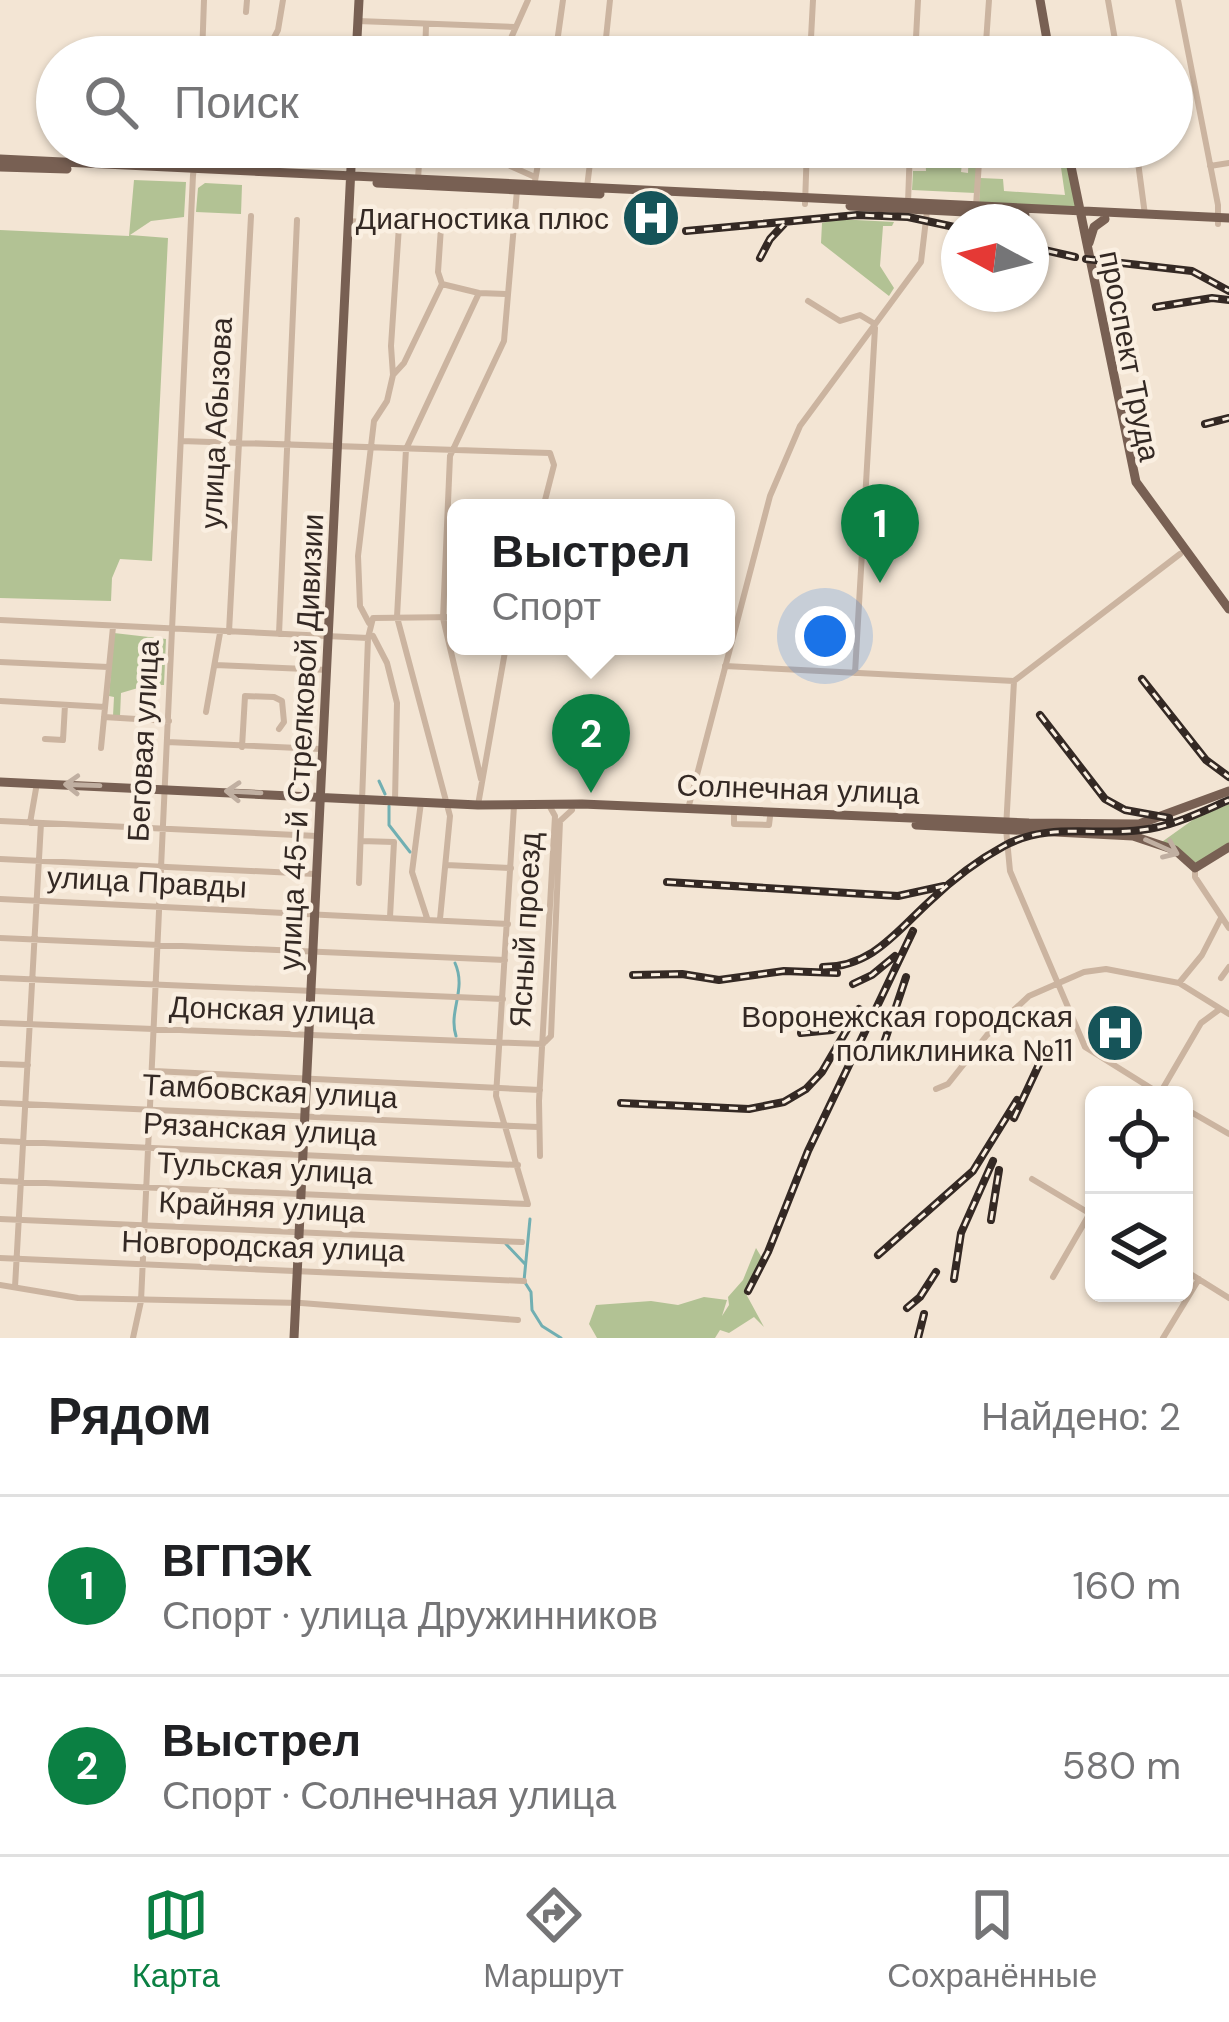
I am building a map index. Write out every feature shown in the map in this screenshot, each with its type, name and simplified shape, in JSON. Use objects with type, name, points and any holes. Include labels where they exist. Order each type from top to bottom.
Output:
[{"type":"main road","points":[[357,36],[359,0]]},
{"type":"main road","points":[[1040,0],[1046,36]]},
{"type":"main road","points":[[0,163],[36,165]]},
{"type":"main road","points":[[108,168],[941,204]]},
{"type":"main road","name":"улица 45-й Стрелковой Дивизии","points":[[294,1338],[351,168]]},
{"type":"main road","name":"проспект Труда","points":[[1071,168],[1123,436]]},
{"type":"main road","points":[[195,172],[517,187],[535,181],[927,211],[1145,214],[1224,221]]},
{"type":"main road","points":[[1049,212],[1224,221]]},
{"type":"main road","name":"проспект Труда","points":[[1079,215],[1131,484],[1229,613]]},
{"type":"main road","points":[[1089,248],[1094,227],[1105,218]]},
{"type":"main road","name":"Солнечная улица","points":[[0,782],[1007,825]]},
{"type":"main road","name":"Солнечная улица","points":[[1055,827],[1139,824],[1229,791]]},
{"type":"main road","name":"Солнечная улица","points":[[572,810],[1055,827],[1132,836],[1175,850],[1195,868]]},
{"type":"main road","points":[[1195,868],[1229,847]]},
{"type":"street","points":[[203,36],[204,0]]},
{"type":"street","points":[[246,12],[247,0]]},
{"type":"street","points":[[275,36],[283,0]]},
{"type":"street","points":[[513,36],[528,0]]},
{"type":"street","points":[[558,36],[563,0]]},
{"type":"street","points":[[606,36],[610,0]]},
{"type":"street","points":[[812,36],[813,0]]},
{"type":"street","points":[[916,36],[918,0]]},
{"type":"street","points":[[986,36],[989,0]]},
{"type":"street","points":[[1108,0],[1114,36]]},
{"type":"street","points":[[1178,0],[1185,36]]},
{"type":"street","points":[[358,21],[515,27]]},
{"type":"street","points":[[426,26],[426,36]]},
{"type":"street","points":[[1193,78],[1224,221]]},
{"type":"street","points":[[1210,166],[1229,164]]},
{"type":"street","name":"Беговая улица","points":[[133,1338],[143,1266],[195,168]]},
{"type":"street","points":[[258,168],[258,173]]},
{"type":"street","points":[[418,179],[419,168]]},
{"type":"street","points":[[511,168],[535,181],[537,168]]},
{"type":"street","points":[[586,188],[589,168]]},
{"type":"street","points":[[805,201],[806,168]]},
{"type":"street","points":[[908,203],[909,168]]},
{"type":"street","points":[[976,204],[979,168]]},
{"type":"street","points":[[1139,168],[1145,214]]},
{"type":"street","points":[[449,499],[452,450],[504,340],[517,187]]},
{"type":"street","points":[[735,628],[770,496],[794,438],[921,262],[927,211]]},
{"type":"street","name":"улица Абызова","points":[[225,632],[250,216]]},
{"type":"street","points":[[279,634],[297,220]]},
{"type":"street","points":[[349,221],[440,227],[442,284],[404,363],[393,375]]},
{"type":"street","points":[[359,883],[370,636],[357,586],[374,421],[387,401],[393,375],[399,226]]},
{"type":"street","points":[[442,284],[506,294]]},
{"type":"street","points":[[440,919],[450,821],[397,617],[406,449],[479,293]]},
{"type":"street","points":[[808,301],[840,321],[860,314],[875,324]]},
{"type":"street","points":[[856,673],[875,324]]},
{"type":"street","points":[[181,441],[550,453],[554,465],[545,499]]},
{"type":"street","points":[[447,543],[443,618],[447,635]]},
{"type":"street","points":[[725,666],[1014,681],[1182,552]]},
{"type":"street","points":[[369,623],[373,618],[447,618]]},
{"type":"street","points":[[0,620],[370,636]]},
{"type":"street","points":[[101,748],[113,627]]},
{"type":"street","name":"Беговая улица","points":[[206,712],[225,632]]},
{"type":"street","points":[[370,636],[390,670],[398,703],[395,800]]},
{"type":"street","points":[[452,655],[481,779]]},
{"type":"street","points":[[478,805],[504,655]]},
{"type":"street","points":[[688,811],[728,655]]},
{"type":"street","points":[[0,662],[108,667]]},
{"type":"street","points":[[215,664],[328,670]]},
{"type":"street","points":[[1014,681],[1007,825],[1010,871],[1088,1051],[1147,1086]]},
{"type":"street","points":[[242,747],[245,697],[282,701],[284,722],[279,729]]},
{"type":"street","points":[[0,701],[105,706]]},
{"type":"street","points":[[45,739],[63,740],[64,705]]},
{"type":"street","points":[[104,717],[169,721]]},
{"type":"street","points":[[167,742],[324,749]]},
{"type":"street","points":[[30,823],[37,783]]},
{"type":"street","points":[[421,802],[412,872],[427,918]]},
{"type":"street","points":[[514,806],[497,1108],[518,1165]]},
{"type":"street","name":"Ясный проезд","points":[[540,1156],[554,819],[550,807]]},
{"type":"street","name":"Ясный проезд","points":[[554,819],[562,810],[572,810]]},
{"type":"street","name":"Ясный проезд","points":[[543,1044],[551,1036],[560,821],[572,810]]},
{"type":"street","points":[[0,821],[320,836]]},
{"type":"street","points":[[15,1287],[41,824]]},
{"type":"street","points":[[361,841],[394,842],[391,917]]},
{"type":"street","points":[[0,859],[319,874]]},
{"type":"street","points":[[446,865],[511,868]]},
{"type":"street","points":[[1195,868],[1229,928]]},
{"type":"street","name":"улица Правды","points":[[0,899],[508,924]]},
{"type":"street","points":[[1179,983],[1225,916]]},
{"type":"street","points":[[0,938],[505,960]]},
{"type":"street","points":[[1221,978],[1229,967]]},
{"type":"street","points":[[936,1089],[948,1084],[987,1035],[1029,997],[1106,969],[1179,983],[1229,1014]]},
{"type":"street","points":[[0,978],[503,999]]},
{"type":"street","points":[[545,1008],[551,1018]]},
{"type":"street","points":[[1165,1086],[1201,1023],[1220,1010]]},
{"type":"street","name":"Донская улица","points":[[0,1023],[543,1044]]},
{"type":"street","points":[[0,1064],[28,1065]]},
{"type":"street","points":[[152,1071],[540,1090]]},
{"type":"street","name":"Тамбовская улица","points":[[0,1102],[538,1127]]},
{"type":"street","points":[[1193,1113],[1229,1134]]},
{"type":"street","name":"Рязанская улица","points":[[0,1141],[518,1165]]},
{"type":"street","name":"Тульская улица","points":[[0,1180],[528,1204],[518,1165]]},
{"type":"street","points":[[1032,1179],[1085,1210]]},
{"type":"street","name":"Крайняя улица","points":[[0,1219],[522,1242]]},
{"type":"street","points":[[1053,1277],[1085,1224]]},
{"type":"street","name":"Новгородская улица","points":[[0,1258],[524,1281]]},
{"type":"street","points":[[1193,1275],[1229,1298]]},
{"type":"street","points":[[1163,1338],[1199,1279]]},
{"type":"street","name":"Новгородская улица","points":[[0,1285],[78,1298],[296,1305],[518,1320]]},
{"type":"green space","points":[[961,168],[968,173],[968,168],[977,168],[975,193],[912,190],[913,171]]},
{"type":"green space","points":[[1061,168],[1069,168],[1076,208],[979,204],[980,178],[1003,179],[1004,191],[1065,195]]},
{"type":"green space","points":[[134,180],[186,182],[184,217],[151,221],[130,235],[168,238],[152,561],[120,559],[112,578],[111,601],[0,598],[0,230],[129,236]]},
{"type":"green space","points":[[205,183],[242,185],[241,214],[196,212],[198,188]]},
{"type":"green space","points":[[837,219],[894,222],[883,226],[880,266],[894,288],[889,296],[821,243],[822,223]]},
{"type":"green space","points":[[114,633],[166,639],[164,685],[121,693],[120,716],[113,716],[114,697],[109,696]]},
{"type":"green space","points":[[1229,804],[1229,845],[1198,867],[1159,844],[1194,819]]},
{"type":"green space","points":[[756,1248],[762,1258],[745,1292],[764,1327],[754,1317],[729,1333],[720,1330],[715,1338],[597,1338],[589,1324],[596,1305],[651,1301],[678,1305],[704,1297],[727,1300],[722,1316]]},
{"type":"waterway","points":[[379,781],[385,794]]},
{"type":"waterway","points":[[389,806],[389,825],[410,852]]},
{"type":"waterway","points":[[455,963],[459,982],[456,1036]]},
{"type":"waterway","points":[[530,1219],[524,1281],[542,1326],[561,1338]]},
{"type":"waterway","points":[[506,1244],[525,1264]]},
{"type":"railway","points":[[686,231],[857,215],[941,224]]},
{"type":"railway","points":[[760,258],[784,224]]},
{"type":"railway","points":[[1049,251],[1075,257]]},
{"type":"railway","points":[[1086,259],[1192,271],[1229,291]]},
{"type":"railway","points":[[1156,307],[1212,298],[1229,300]]},
{"type":"railway","points":[[1205,424],[1229,418]]},
{"type":"railway","points":[[1142,679],[1206,760],[1229,777]]},
{"type":"railway","points":[[1040,715],[1105,799],[1125,810],[1169,818]]},
{"type":"railway","points":[[823,967],[869,954],[965,871],[1021,839],[1054,832],[1153,828],[1229,800]]},
{"type":"railway","points":[[667,882],[898,896],[944,886]]},
{"type":"railway","points":[[748,1291],[808,1151],[913,931]]},
{"type":"railway","points":[[853,984],[895,956]]},
{"type":"railway","points":[[633,975],[682,974],[719,980],[784,971],[837,973]]},
{"type":"railway","points":[[884,1043],[906,977]]},
{"type":"railway","points":[[621,1103],[749,1109],[784,1102],[822,1072],[859,1009]]},
{"type":"railway","points":[[801,1033],[832,1030],[851,1017]]},
{"type":"railway","points":[[1014,1118],[1042,1058]]},
{"type":"railway","points":[[878,1255],[973,1171],[1017,1100]]},
{"type":"railway","points":[[954,1279],[961,1233],[993,1161]]},
{"type":"railway","points":[[991,1220],[999,1170]]},
{"type":"railway","points":[[907,1308],[936,1272]]},
{"type":"railway","points":[[918,1338],[924,1314]]},
{"type":"place","name":"Диагностика плюс","points":[[651,218]]},
{"type":"place","name":"ВГПЭК","points":[[880,583]]},
{"type":"place","name":"Выстрел","points":[[591,793]]},
{"type":"place","name":"Воронежская городская поликлиника №11","points":[[1115,1033]]}]
